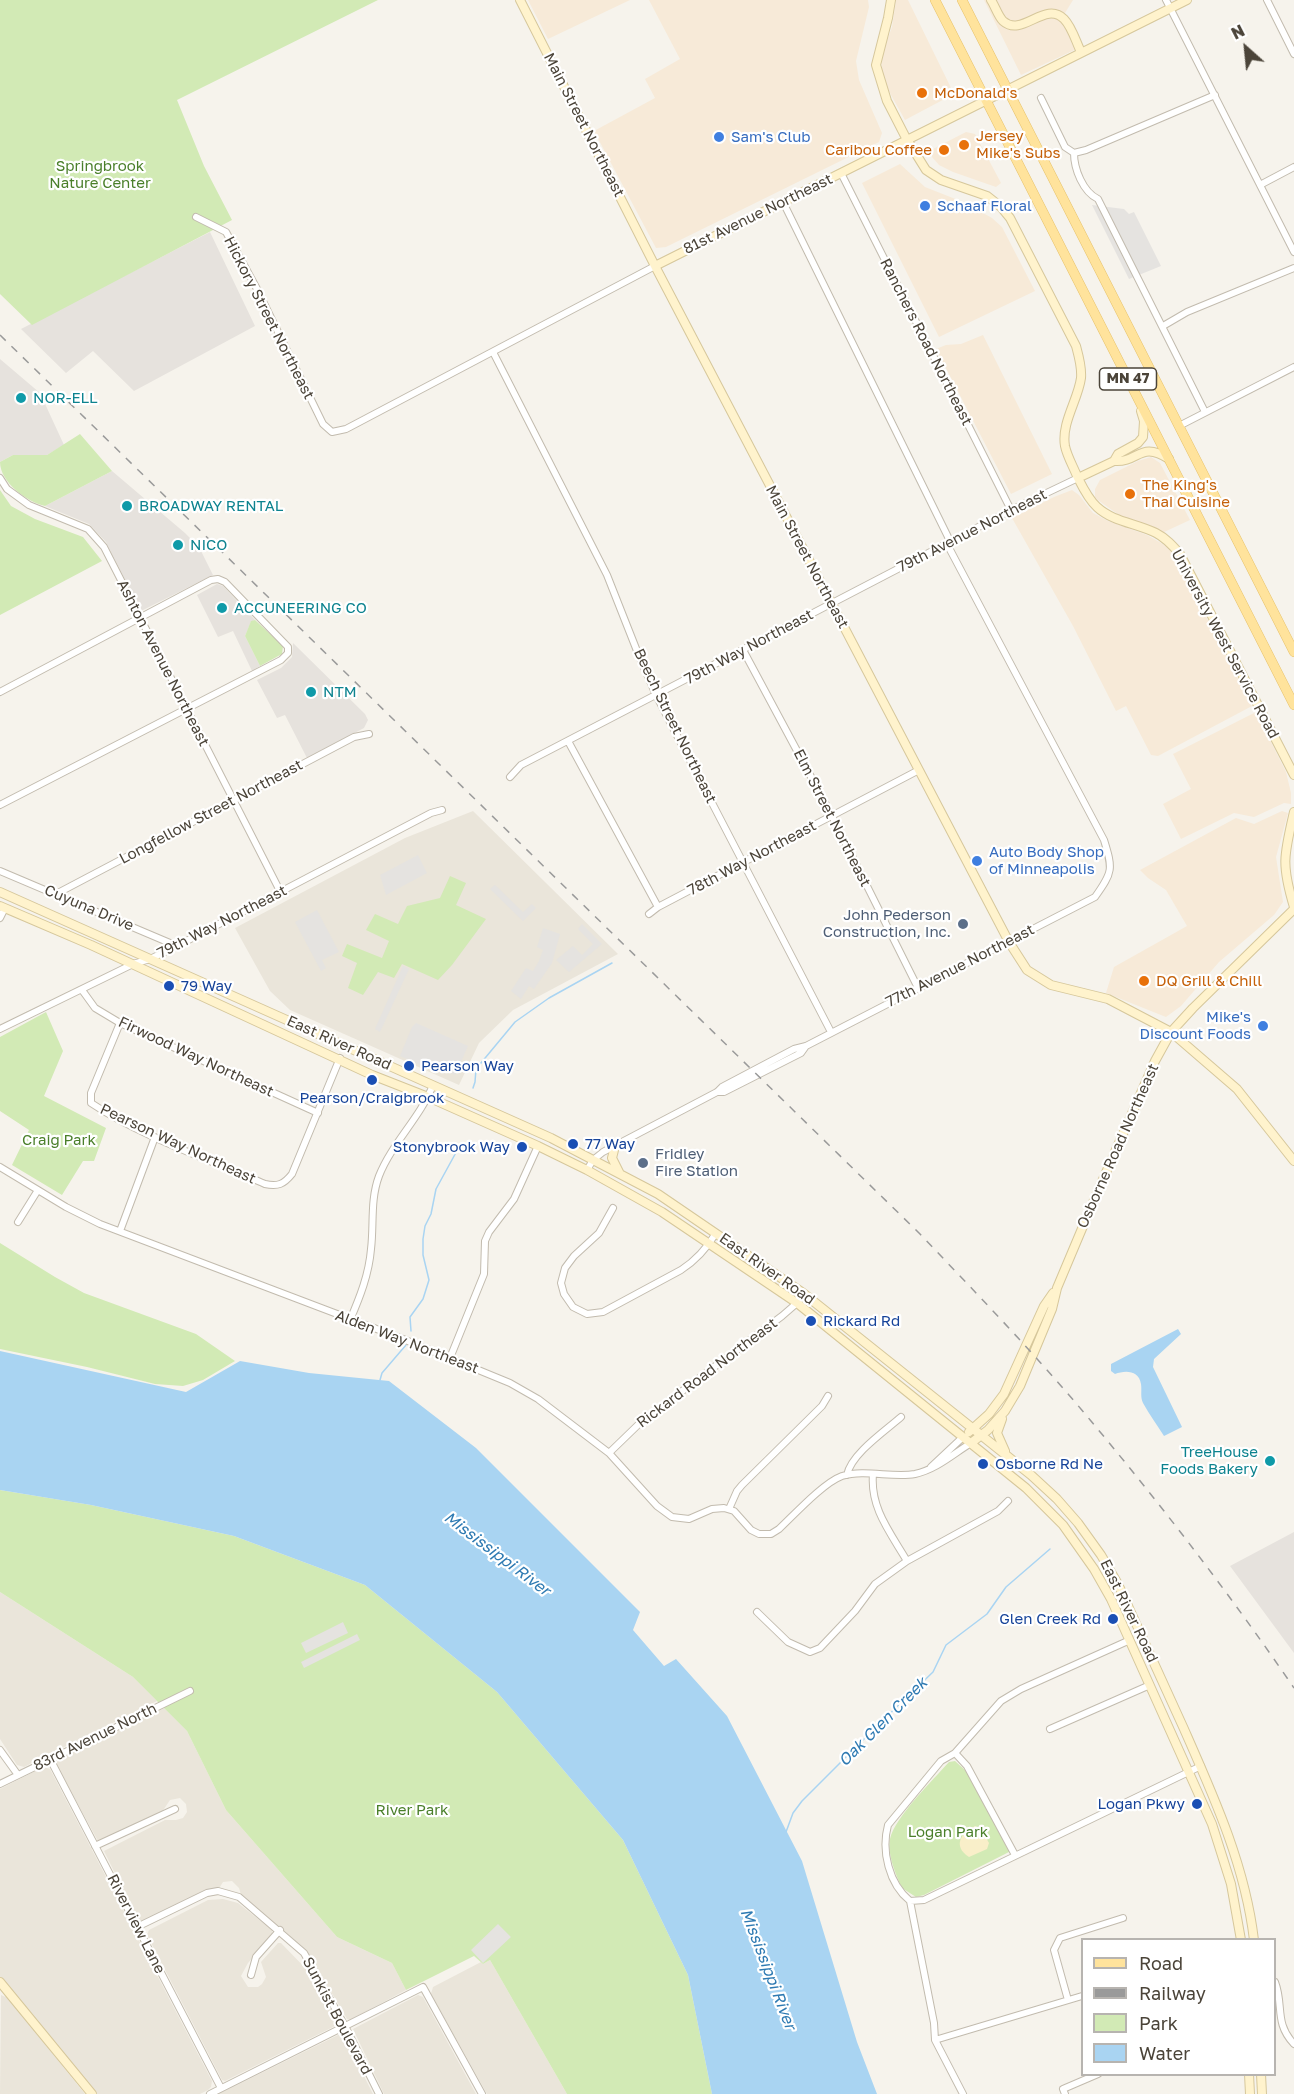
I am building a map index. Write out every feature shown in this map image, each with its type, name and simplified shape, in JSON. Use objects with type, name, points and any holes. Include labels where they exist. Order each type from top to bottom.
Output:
[{"type":"main road","name":"MN 47","points":[[935,0],[1294,705]]},
{"type":"main road","name":"MN 47","points":[[962,0],[1294,652]]},
{"type":"street","name":"Main Street Northeast","points":[[520,0],[655,266],[1009,942],[1027,969],[1051,986],[1108,999],[1171,1032],[1237,1089],[1294,1161]]},
{"type":"street","name":"University West Service Road","points":[[891,0],[876,64],[887,101],[906,138],[926,170],[941,180],[973,190],[994,201],[1010,218],[1076,346],[1081,378],[1067,423],[1065,444],[1078,478],[1088,496],[1101,510],[1114,518],[1155,533],[1172,544],[1180,554],[1294,776]]},
{"type":"street","points":[[992,0],[1002,20],[1009,24],[1022,24],[1044,13],[1051,12],[1059,15],[1066,20],[1081,52]]},
{"type":"street","name":"81st Avenue Northeast","points":[[332,432],[346,429],[655,266],[1081,52],[1168,4],[1187,0]]},
{"type":"street","points":[[1267,0],[1294,54]]},
{"type":"street","points":[[1168,4],[1294,252]]},
{"type":"street","points":[[1041,98],[1065,147],[1074,153],[1215,95]]},
{"type":"street","points":[[1074,153],[1074,164],[1088,191],[1098,199],[1205,412]]},
{"type":"street","points":[[1260,185],[1294,167]]},
{"type":"street","name":"Ranchers Road Northeast","points":[[841,173],[1011,510]]},
{"type":"street","points":[[783,202],[949,543]]},
{"type":"street","name":"Hickory Street Northeast","points":[[196,217],[226,232],[256,287],[323,424],[332,432]]},
{"type":"street","points":[[1163,326],[1187,312],[1294,268]]},
{"type":"street","name":"Beech Street Northeast","points":[[493,352],[607,575],[656,695],[831,1032]]},
{"type":"street","points":[[1179,426],[1294,367]]},
{"type":"street","name":"79th Avenue Northeast","points":[[1114,461],[1118,454],[1138,443],[1144,433],[1144,421],[1128,378]]},
{"type":"street","name":"79th Avenue Northeast","points":[[831,603],[1011,510],[1114,461],[1122,462],[1148,451],[1160,453],[1168,459]]},
{"type":"street","name":"Ashton Avenue Northeast","points":[[0,478],[7,489],[29,505],[88,529],[104,547],[281,892]]},
{"type":"street","name":"77th Avenue Northeast","points":[[587,1170],[593,1160],[615,1146],[717,1092],[722,1087],[783,1055],[807,1046],[1095,897],[1108,879],[1111,864],[1104,840],[949,543]]},
{"type":"street","points":[[0,692],[211,580],[218,579],[225,582],[285,642],[288,652],[281,660],[0,805]]},
{"type":"street","name":"79th Way Northeast","points":[[510,777],[521,765],[831,603]]},
{"type":"street","name":"Elm Street Northeast","points":[[743,650],[832,816],[918,988]]},
{"type":"street","name":"Longfellow Street Northeast","points":[[56,894],[354,737],[369,734]]},
{"type":"street","points":[[568,741],[658,907]]},
{"type":"street","name":"78th Way Northeast","points":[[649,914],[658,907],[920,770]]},
{"type":"street","name":"79th Way Northeast","points":[[0,1029],[133,964],[150,959],[177,946],[431,813],[442,810]]},
{"type":"street","points":[[1294,812],[1285,848],[1284,866],[1294,908]]},
{"type":"street","name":"Cuyuna Drive","points":[[0,871],[177,946]]},
{"type":"street","name":"East River Road","points":[[0,892],[551,1138],[658,1194],[803,1293],[1008,1456],[1062,1505],[1101,1555],[1118,1584],[1201,1766],[1233,1847],[1248,1904],[1254,1938]]},
{"type":"street","points":[[0,918],[2,907]]},
{"type":"street","name":"East River Road","points":[[2,907],[133,964],[340,1058],[372,1075],[538,1146],[587,1170],[662,1212],[797,1303],[1026,1488],[1063,1525],[1099,1577],[1130,1640],[1220,1846],[1231,1884],[1241,1938]]},
{"type":"street","name":"Osborne Road Northeast","points":[[971,1443],[1005,1411],[1020,1386],[1052,1309],[1057,1288],[1155,1061],[1171,1032],[1294,908]]},
{"type":"street","name":"Firwood Way Northeast","points":[[82,990],[95,1008],[120,1023],[318,1113]]},
{"type":"street","name":"Pearson Way Northeast","points":[[120,1023],[91,1093],[91,1103],[155,1137],[265,1184],[275,1186],[285,1183],[292,1174],[340,1058]]},
{"type":"street","points":[[350,1320],[368,1270],[372,1248],[372,1205],[379,1177],[388,1157],[428,1097],[433,1085]]},
{"type":"street","points":[[120,1231],[155,1137]]},
{"type":"street","points":[[450,1358],[484,1274],[485,1241],[489,1232],[514,1199],[538,1146]]},
{"type":"street","points":[[615,1146],[612,1158],[620,1174]]},
{"type":"street","name":"Alden Way Northeast","points":[[0,1167],[74,1211],[120,1231],[450,1358],[524,1390],[609,1453],[657,1506],[672,1517],[683,1520],[716,1508],[729,1509]]},
{"type":"street","points":[[18,1222],[38,1190]]},
{"type":"street","points":[[613,1208],[599,1233],[574,1256],[565,1268],[561,1284],[564,1294],[573,1307],[587,1314],[603,1312],[681,1270],[710,1244],[716,1233]]},
{"type":"street","name":"Osborne Road Northeast","points":[[963,1437],[989,1414],[1004,1394],[1044,1306],[1057,1288]]},
{"type":"street","name":"Rickard Road Northeast","points":[[609,1453],[641,1422],[696,1383],[797,1303],[803,1293]]},
{"type":"street","points":[[828,1396],[822,1406],[736,1491],[729,1509],[738,1514],[754,1532],[771,1534],[779,1529],[832,1481],[847,1475],[915,1474],[947,1461],[971,1443]]},
{"type":"street","points":[[1005,1411],[997,1433],[1000,1444],[1008,1456]]},
{"type":"street","points":[[847,1475],[854,1459],[901,1417]]},
{"type":"street","points":[[929,1468],[963,1437]]},
{"type":"street","points":[[873,1474],[872,1488],[875,1505],[907,1561]]},
{"type":"street","points":[[757,1612],[788,1642],[810,1652],[820,1648],[855,1611],[875,1584],[907,1561],[998,1511],[1008,1502]]},
{"type":"street","points":[[1024,1688],[1130,1640]]},
{"type":"street","points":[[963,2094],[935,2040],[934,2023],[910,1901],[900,1892],[890,1871],[886,1853],[885,1835],[888,1825],[941,1761],[955,1753],[1001,1701],[1021,1689],[1130,1640]]},
{"type":"street","points":[[1050,1730],[1150,1685]]},
{"type":"street","name":"83rd Avenue North","points":[[0,1784],[190,1691]]},
{"type":"street","points":[[0,1750],[18,1775]]},
{"type":"street","points":[[955,1753],[967,1766],[1015,1855]]},
{"type":"street","name":"Riverview Lane","points":[[50,1759],[221,2088]]},
{"type":"street","points":[[910,1901],[924,1900],[1201,1766]]},
{"type":"street","points":[[95,1845],[175,1809]]},
{"type":"street","points":[[137,1927],[196,1896],[218,1891],[227,1892],[229,1884]]},
{"type":"street","name":"Sunkist Boulevard","points":[[227,1892],[248,1903],[280,1930],[296,1944],[311,1963],[379,2094]]},
{"type":"street","points":[[1068,2000],[1054,1950],[1060,1938],[1123,1918]]},
{"type":"street","points":[[251,1976],[256,1957],[280,1930]]},
{"type":"street","points":[[1,1986],[92,2094]]},
{"type":"street","points":[[1276,1986],[1281,2024],[1294,2044]]},
{"type":"street","points":[[210,2094],[423,1988],[482,2094]]},
{"type":"street","points":[[935,2040],[1081,1997]]},
{"type":"street","points":[[1065,2094],[1063,2089],[1093,2076]]},
{"type":"street","points":[[1249,2076],[1250,2094]]},
{"type":"street","points":[[1261,2076],[1262,2094]]},
{"type":"shaded area","points":[[528,0],[630,0],[548,39]]},
{"type":"shaded area","points":[[649,0],[868,0],[869,7],[856,61],[859,80],[882,133],[879,142],[666,247],[656,248],[594,131],[655,98],[645,79],[680,59]]},
{"type":"shaded area","points":[[896,0],[908,0],[954,94],[905,120],[886,86],[882,72],[881,57],[892,27]]},
{"type":"shaded area","points":[[984,0],[1073,0],[1065,13],[1083,46],[1021,75]]},
{"type":"shaded area","points":[[966,132],[975,134],[1001,183],[996,187],[953,172],[939,165],[932,157],[931,150]]},
{"type":"shaded area","points":[[900,164],[925,187],[963,202],[992,218],[1002,227],[1035,291],[939,337],[862,183]]},
{"type":"shaded area","points":[[1092,205],[1124,209],[1129,214],[1134,212],[1161,266],[1129,279]]},
{"type":"shaded area","points":[[210,232],[255,326],[134,391],[93,351],[66,373],[21,329]]},
{"type":"shaded area","points":[[983,335],[1052,474],[1011,494],[936,349],[946,345],[961,344]]},
{"type":"shaded area","points":[[0,359],[40,393],[64,445],[47,455],[13,455],[0,462]]},
{"type":"shaded area","points":[[1151,457],[1160,463],[1190,520],[1162,533],[1119,515],[1095,498],[1095,489],[1100,480]]},
{"type":"shaded area","points":[[112,471],[199,547],[213,575],[141,611],[106,542],[89,524],[45,506]]},
{"type":"shaded area","points":[[1072,490],[1093,513],[1147,535],[1168,547],[1176,558],[1252,706],[1158,756],[1151,755],[1126,706],[1116,711],[1073,626],[1012,518]]},
{"type":"shaded area","points":[[217,584],[223,586],[255,620],[251,622],[245,636],[260,666],[252,671],[233,631],[218,637],[197,595]]},
{"type":"shaded area","points":[[293,643],[365,714],[368,720],[364,728],[307,758],[285,715],[277,718],[257,680],[281,668],[292,657]]},
{"type":"shaded area","points":[[1256,712],[1286,772],[1291,804],[1284,803],[1254,817],[1234,813],[1181,839],[1163,804],[1191,789],[1173,754]]},
{"type":"shaded area","points":[[473,811],[618,954],[513,1010],[479,1043],[459,1085],[290,1010],[270,991],[235,928],[405,838]]},
{"type":"shaded area","points":[[1282,811],[1288,813],[1276,857],[1283,902],[1274,915],[1219,962],[1181,1006],[1166,1017],[1106,993],[1114,967],[1187,926],[1166,890],[1140,870],[1236,818],[1254,824]]},
{"type":"shaded area","points":[[418,855],[427,873],[386,895],[380,875]]},
{"type":"shaded area","points":[[495,885],[523,912],[532,904],[536,908],[523,921],[490,889]]},
{"type":"shaded area","points":[[317,910],[339,952],[322,960],[326,968],[321,971],[295,922]]},
{"type":"shaded area","points":[[582,924],[602,944],[569,972],[556,960],[573,946],[582,955],[593,944],[578,929]]},
{"type":"shaded area","points":[[543,928],[560,934],[552,963],[534,989],[529,986],[521,999],[511,991],[526,968],[533,971],[539,961],[543,950],[537,947]]},
{"type":"shaded area","points":[[403,966],[409,969],[380,1032],[375,1029]]},
{"type":"shaded area","points":[[416,1023],[468,1046],[455,1075],[431,1065],[429,1069],[400,1056],[412,1027]]},
{"type":"shaded area","points":[[1294,1532],[1294,1653],[1230,1566]]},
{"type":"shaded area","points":[[0,1592],[133,1677],[157,1701],[24,1767],[17,1765],[0,1739]]},
{"type":"shaded area","points":[[343,1622],[348,1633],[306,1653],[301,1643]]},
{"type":"shaded area","points":[[357,1634],[360,1640],[304,1668],[301,1662]]},
{"type":"shaded area","points":[[164,1708],[187,1731],[226,1810],[337,1937],[392,1963],[406,1990],[350,2020],[347,2019],[313,1961],[294,1940],[242,1898],[239,1888],[232,1881],[223,1882],[218,1890],[139,1922],[104,1851],[165,1820],[183,1818],[187,1812],[186,1804],[180,1798],[170,1800],[162,1812],[98,1841],[56,1764],[59,1759]]},
{"type":"shaded area","points":[[43,1767],[50,1769],[212,2081],[211,2087],[200,2094],[96,2094],[0,1977],[0,1789]]},
{"type":"shaded area","points":[[223,1899],[238,1903],[272,1930],[272,1936],[248,1963],[241,1976],[248,1987],[258,1987],[262,1984],[266,1977],[261,1962],[278,1943],[281,1943],[314,1977],[339,2024],[225,2081],[222,2080],[147,1935],[149,1930],[208,1900]]},
{"type":"shaded area","points":[[498,1924],[511,1937],[483,1963],[471,1950]]},
{"type":"shaded area","points":[[490,1960],[567,2094],[487,2094],[431,1994],[433,1987],[481,1962],[483,1964]]},
{"type":"shaded area","points":[[1,1995],[8,1998],[85,2094],[0,2094]]},
{"type":"shaded area","points":[[418,1995],[423,1997],[476,2094],[384,2094],[353,2029]]},
{"type":"shaded area","points":[[340,2034],[344,2036],[373,2094],[219,2094]]},
{"type":"green space","name":"Springbrook Nature Center","points":[[0,0],[378,0],[177,100],[204,166],[232,220],[32,325],[0,294]]},
{"type":"green space","points":[[80,434],[112,471],[45,506],[23,496],[4,477],[0,462],[13,455],[47,455]]},
{"type":"green space","points":[[0,490],[11,506],[35,519],[83,537],[102,561],[0,615]]},
{"type":"green space","points":[[255,620],[283,646],[282,654],[260,666],[245,636],[251,621]]},
{"type":"green space","points":[[450,876],[466,883],[456,905],[486,919],[452,965],[438,980],[402,964],[394,978],[378,972],[363,995],[348,988],[357,963],[342,956],[347,944],[382,958],[389,941],[366,930],[375,914],[398,924],[407,906],[440,898]]},
{"type":"green space","name":"Craig Park","points":[[46,1012],[63,1051],[44,1096],[106,1128],[94,1161],[83,1161],[62,1195],[12,1165],[29,1130],[0,1111],[0,1037]]},
{"type":"green space","points":[[0,1243],[84,1293],[196,1334],[235,1361],[203,1380],[183,1386],[155,1384],[0,1349]]},
{"type":"green space","name":"River Park","points":[[0,1490],[91,1505],[234,1536],[365,1585],[497,1692],[623,1840],[688,1975],[712,2094],[567,2094],[490,1960],[483,1964],[474,1956],[406,1990],[392,1963],[337,1937],[226,1810],[187,1731],[133,1677],[0,1592]]},
{"type":"green space","name":"Logan Park","points":[[955,1761],[966,1771],[1009,1852],[916,1897],[902,1888],[891,1858],[890,1839],[899,1820],[915,1799],[949,1762]]},
{"type":"sand","points":[[975,1826],[981,1829],[989,1843],[987,1849],[969,1857],[961,1848],[960,1840]]},
{"type":"water","points":[[1178,1329],[1181,1334],[1154,1359],[1153,1367],[1182,1427],[1164,1436],[1143,1403],[1138,1376],[1131,1372],[1115,1374],[1111,1371],[1111,1364]]},
{"type":"water","name":"Mississippi River","points":[[0,1351],[186,1392],[240,1361],[309,1373],[389,1381],[476,1448],[640,1612],[633,1630],[664,1666],[676,1659],[727,1716],[802,1861],[857,2042],[877,2094],[712,2094],[688,1975],[623,1840],[497,1692],[365,1585],[234,1536],[91,1505],[0,1490]]},
{"type":"waterway","points":[[473,1088],[476,1069],[515,1022],[549,998],[612,963]]},
{"type":"waterway","points":[[411,1331],[410,1317],[423,1299],[429,1280],[423,1255],[425,1226],[431,1214],[436,1189],[459,1147]]},
{"type":"waterway","points":[[380,1380],[382,1373],[406,1345]]},
{"type":"waterway","name":"Oak Glen Creek","points":[[786,1832],[793,1813],[802,1801],[933,1672],[946,1645],[987,1614],[1006,1587],[1050,1549]]},
{"type":"railway","points":[[0,335],[920,1234],[1028,1349],[1118,1453],[1221,1586],[1294,1688]]},
{"type":"place","name":"McDonald's","points":[[922,93]]},
{"type":"place","name":"Sam's Club","points":[[719,137]]},
{"type":"place","name":"Jersey Mike's Subs","points":[[964,145]]},
{"type":"place","name":"Caribou Coffee","points":[[944,150]]},
{"type":"place","name":"Schaaf Floral","points":[[925,206]]},
{"type":"place","name":"NOR-ELL","points":[[21,398]]},
{"type":"place","name":"The King's Thai Cuisine","points":[[1130,494]]},
{"type":"place","name":"BROADWAY RENTAL","points":[[127,506]]},
{"type":"place","name":"NICO","points":[[178,545]]},
{"type":"place","name":"ACCUNEERING CO","points":[[222,608]]},
{"type":"place","name":"NTM","points":[[311,692]]},
{"type":"place","name":"Auto Body Shop of Minneapolis","points":[[977,861]]},
{"type":"place","name":"John Pederson Construction, Inc.","points":[[963,924]]},
{"type":"place","name":"DQ Grill & Chill","points":[[1144,981]]},
{"type":"place","name":"79 Way","points":[[169,986]]},
{"type":"place","name":"Mike's Discount Foods","points":[[1263,1026]]},
{"type":"place","name":"Pearson Way","points":[[409,1066]]},
{"type":"place","name":"Pearson/Craigbrook","points":[[372,1080]]},
{"type":"place","name":"77 Way","points":[[573,1144]]},
{"type":"place","name":"Stonybrook Way","points":[[522,1147]]},
{"type":"place","name":"Fridley Fire Station","points":[[643,1163]]},
{"type":"place","name":"Rickard Rd","points":[[811,1321]]},
{"type":"place","name":"TreeHouse Foods Bakery","points":[[1270,1461]]},
{"type":"place","name":"Osborne Rd Ne","points":[[983,1464]]},
{"type":"place","name":"Glen Creek Rd","points":[[1113,1619]]},
{"type":"place","name":"Logan Pkwy","points":[[1197,1804]]}]
